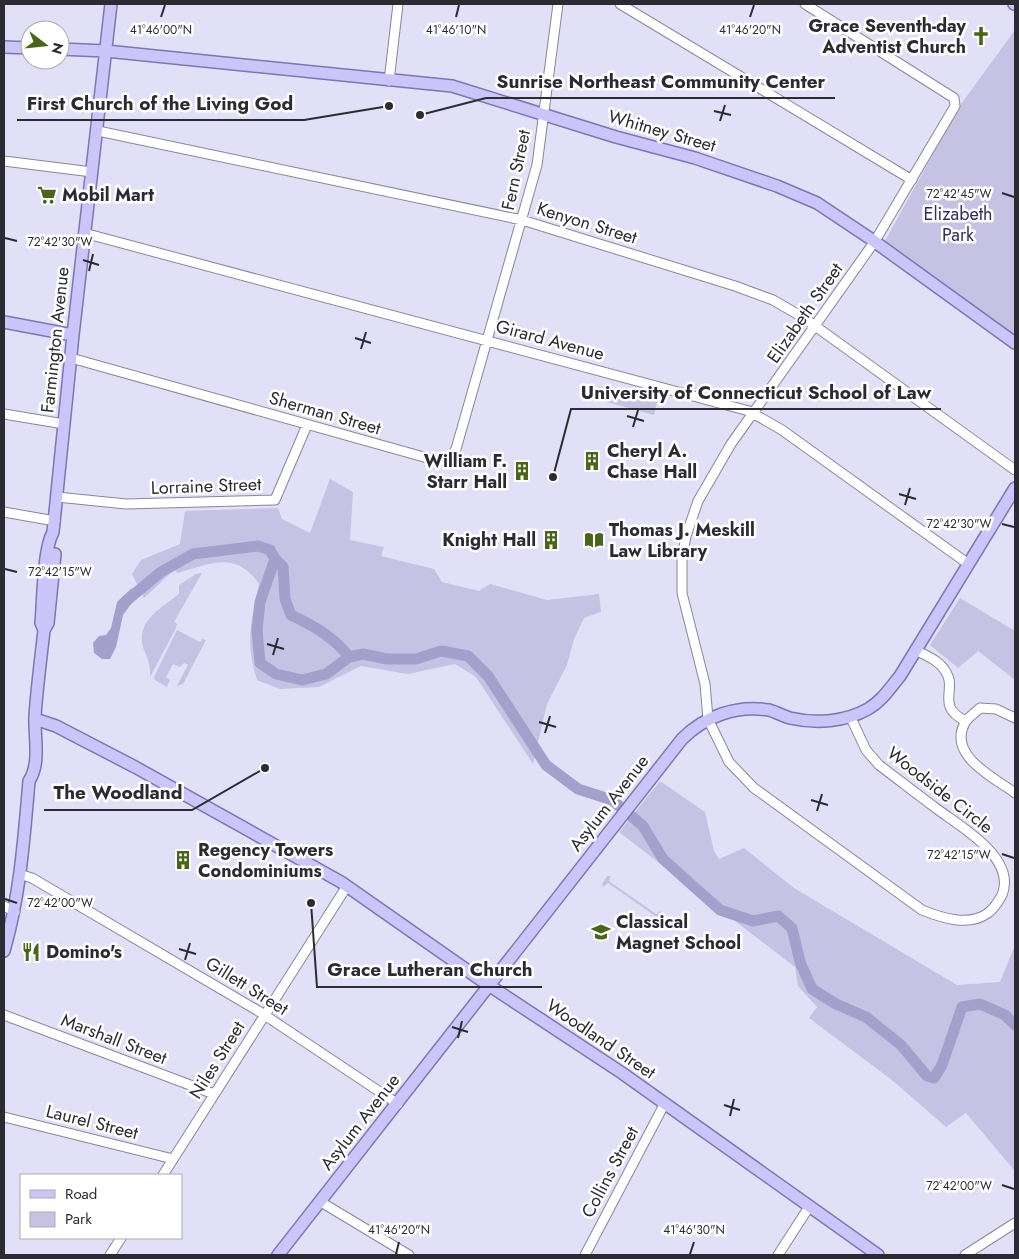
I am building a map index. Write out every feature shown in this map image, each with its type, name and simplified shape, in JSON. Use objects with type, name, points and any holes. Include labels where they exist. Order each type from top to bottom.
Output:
[{"type":"main road","name":"Farmington Avenue","points":[[4,951],[15,912],[21,905],[25,885],[22,875],[29,781],[26,771],[30,731],[35,720],[44,630],[41,623],[45,573],[49,539],[54,526],[84,233],[98,131],[111,4]]},
{"type":"main road","points":[[4,47],[20,48]]},
{"type":"main road","name":"Whitney Street","points":[[70,49],[106,51],[452,86],[695,158],[788,189],[822,206],[876,241],[1015,342]]},
{"type":"main road","points":[[4,322],[73,335]]},
{"type":"main road","name":"Asylum Avenue","points":[[278,1255],[398,1104],[676,746],[694,727],[724,713],[750,709],[771,711],[791,718],[810,721],[826,721],[851,718],[869,708],[883,697],[915,650],[1015,488]]},
{"type":"main road","name":"Woodland Street","points":[[35,720],[56,726],[135,767],[310,863],[347,886],[665,1103],[878,1255]]},
{"type":"street","points":[[390,80],[398,4]]},
{"type":"street","name":"Fern Street","points":[[488,340],[537,165],[558,4]]},
{"type":"street","points":[[620,4],[912,180]]},
{"type":"street","name":"Elizabeth Street","points":[[708,719],[705,684],[682,593],[684,546],[694,514],[711,476],[876,241],[955,103],[954,98],[805,4]]},
{"type":"street","name":"Kenyon Street","points":[[98,131],[522,220],[735,286],[785,306],[816,326],[1015,470]]},
{"type":"street","points":[[4,161],[92,172]]},
{"type":"street","name":"Girard Avenue","points":[[84,233],[754,413],[782,430],[967,563]]},
{"type":"street","name":"Sherman Street","points":[[71,358],[438,461],[447,460],[456,449],[488,340]]},
{"type":"street","points":[[4,414],[64,424]]},
{"type":"street","name":"Lorraine Street","points":[[57,497],[126,504],[274,500],[307,424]]},
{"type":"street","points":[[4,512],[54,526]]},
{"type":"street","points":[[915,650],[932,658],[945,671],[948,676],[947,702],[952,711],[966,721]]},
{"type":"street","points":[[1015,718],[996,709],[980,708],[966,721],[962,746],[968,757],[1015,793]]},
{"type":"street","name":"Woodside Circle","points":[[708,719],[729,762],[754,788],[909,903],[922,910],[948,919],[976,919],[986,914],[994,908],[1004,890],[1004,877],[1000,864],[978,839],[879,765],[866,750],[851,718]]},
{"type":"street","name":"Gillett Street","points":[[22,875],[32,878],[264,1015],[398,1104]]},
{"type":"street","name":"Niles Street","points":[[164,1174],[347,886]]},
{"type":"street","points":[[4,906],[15,912]]},
{"type":"street","name":"Marshall Street","points":[[4,1015],[214,1094]]},
{"type":"street","name":"Collins Street","points":[[584,1255],[665,1103]]},
{"type":"street","name":"Laurel Street","points":[[4,1116],[174,1159]]},
{"type":"street","points":[[321,1202],[394,1251],[409,1255]]},
{"type":"street","points":[[778,1255],[809,1207]]},
{"type":"street","points":[[964,1255],[1015,1223]]},
{"type":"street","points":[[110,1255],[120,1239]]},
{"type":"green space","name":"Elizabeth Park","points":[[1015,30],[1015,336],[885,241],[959,107]]},
{"type":"green space","points":[[599,386],[657,402],[654,415],[596,399]]},
{"type":"green space","points":[[330,479],[353,492],[350,540],[384,547],[381,556],[434,569],[442,582],[479,591],[490,584],[547,600],[599,594],[601,612],[584,618],[574,639],[567,665],[547,704],[533,764],[476,677],[455,664],[408,674],[361,666],[319,687],[280,689],[257,680],[251,654],[250,632],[259,584],[250,573],[232,563],[222,562],[178,573],[174,570],[144,598],[132,574],[141,560],[180,544],[185,511],[278,508],[282,519],[310,533]]},
{"type":"green space","points":[[202,573],[174,622],[177,624],[175,630],[150,677],[149,663],[142,640],[146,624],[157,611],[179,594],[179,585],[196,574]]},
{"type":"green space","points":[[960,598],[1015,631],[1015,680],[978,651],[958,668],[930,645]]},
{"type":"green space","points":[[177,630],[200,642],[202,639],[206,640],[183,684],[177,686],[188,665],[184,663],[180,667],[173,664],[166,677],[170,680],[167,687],[155,680],[154,677]]},
{"type":"green space","points":[[660,781],[705,812],[714,851],[719,859],[744,848],[794,888],[957,985],[1000,982],[1015,945],[1015,1171],[966,1113],[946,1127],[892,1080],[809,1018],[817,1007],[798,986],[795,967],[619,832]]},
{"type":"green space","points":[[607,876],[611,876],[609,881],[656,914],[661,911],[662,915],[658,921],[654,922],[655,916],[608,883],[603,887],[602,884]]},
{"type":"shaded area","points":[[132,588],[137,596],[123,615],[116,647],[110,659],[102,659],[94,653],[93,643],[99,636],[106,635],[111,628],[117,602]]},
{"type":"waterway","points":[[126,601],[161,572],[193,554],[258,546],[270,550],[275,559],[260,602],[257,630],[260,663],[276,674],[302,680],[326,674],[349,657],[363,654],[387,659],[416,659],[441,651],[468,656],[488,676],[546,765],[578,789],[612,800],[643,826],[663,859],[720,910],[753,921],[778,916],[792,928],[800,962],[812,989],[836,1004],[866,1017],[901,1045],[927,1076],[934,1078],[942,1065],[962,1007],[980,1004],[1005,1015],[1015,1025]]},
{"type":"waterway","points":[[275,559],[283,567],[285,599],[291,615],[323,633],[349,657]]},
{"type":"place","name":"Grace Seventh-day Adventist Church","points":[[981,36]]},
{"type":"place","name":"First Church of the Living God","points":[[389,106]]},
{"type":"place","name":"Sunrise Northeast Community Center","points":[[420,115]]},
{"type":"place","name":"Mobil Mart","points":[[47,195]]},
{"type":"place","name":"Cheryl A. Chase Hall","points":[[592,461]]},
{"type":"place","name":"William F. Starr Hall","points":[[522,471]]},
{"type":"place","name":"University of Connecticut School of Law","points":[[553,477]]},
{"type":"place","name":"Knight Hall","points":[[551,540]]},
{"type":"place","name":"Thomas J. Meskill Law Library","points":[[594,540]]},
{"type":"place","name":"The Woodland","points":[[265,768]]},
{"type":"place","name":"Regency Towers Condominiums","points":[[183,860]]},
{"type":"place","name":"Grace Lutheran Church","points":[[311,903]]},
{"type":"place","name":"Classical Magnet School","points":[[601,932]]},
{"type":"place","name":"Domino's","points":[[31,952]]}]
